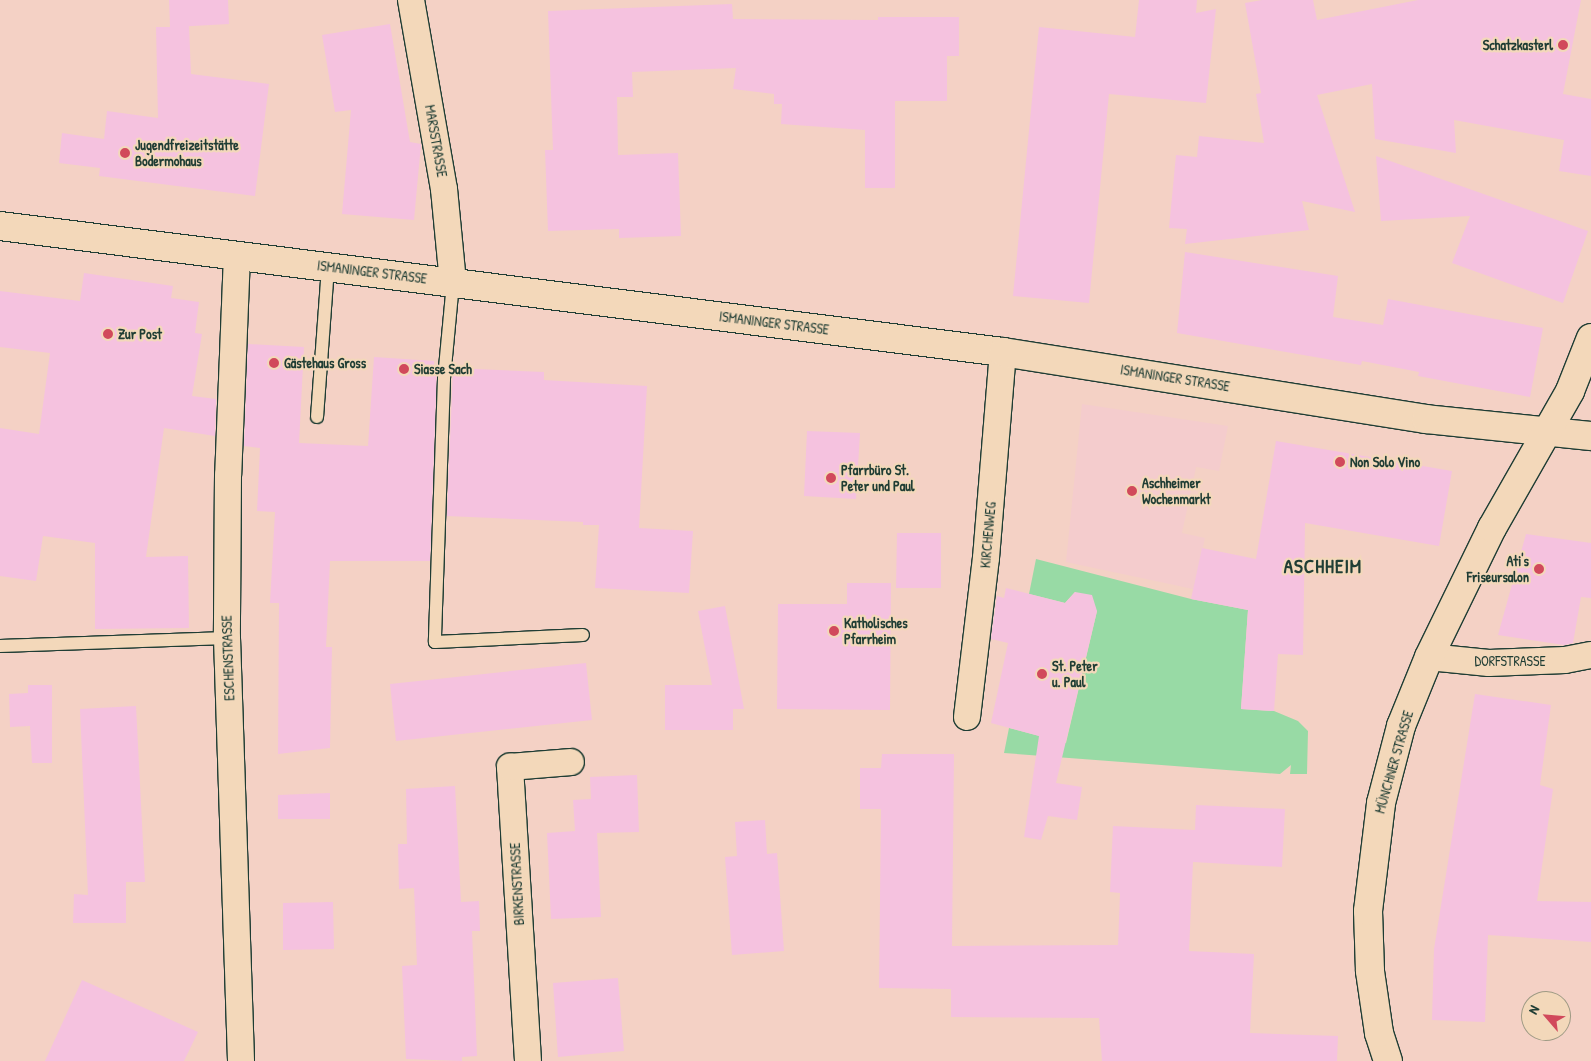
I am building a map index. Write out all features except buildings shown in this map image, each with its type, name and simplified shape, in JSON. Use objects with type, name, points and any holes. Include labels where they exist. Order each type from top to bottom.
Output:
[{"type":"main road","name":"ISMANINGER STRASSE","points":[[0,226],[1003,352],[1426,419],[1591,436]]},
{"type":"main road","name":"MÜNCHNER STRASSE","points":[[1388,1061],[1379,1033],[1370,971],[1368,911],[1372,861],[1381,803],[1401,726],[1429,657],[1492,528],[1570,391],[1591,338]]},
{"type":"street","name":"MARSSTRASSE","points":[[411,0],[444,189],[453,283]]},
{"type":"street","name":"ESCHENSTRASSE","points":[[237,255],[228,475],[226,638],[241,1061]]},
{"type":"street","name":"KIRCHENWEG","points":[[967,717],[986,558],[1003,352]]},
{"type":"street","name":"DORFSTRASSE","points":[[1429,657],[1488,664],[1565,660],[1591,655]]},
{"type":"street","name":"BIRKENSTRASSE","points":[[528,1061],[510,767],[571,762]]},
{"type":"lane","points":[[317,417],[328,266]]},
{"type":"lane","points":[[453,283],[444,379],[435,642],[583,634]]},
{"type":"lane","points":[[0,646],[226,638]]},
{"type":"shaded area","name":"Aschheimer Wochenmarkt","points":[[1082,404],[1228,426],[1219,471],[1196,467],[1182,533],[1205,538],[1193,589],[1066,562]]},
{"type":"green space","points":[[1036,559],[1191,599],[1248,610],[1241,709],[1274,711],[1298,721],[1308,731],[1307,774],[1290,774],[1291,765],[1280,774],[1004,753],[1009,728],[1066,743],[1097,611],[1075,592],[1065,603],[1029,594]]},
{"type":"place","name":"Schatzkasterl","points":[[1563,45]]},
{"type":"place","name":"Jugendfreizeitstätte Bodermohaus","points":[[125,153]]},
{"type":"place","name":"Zur Post","points":[[108,334]]},
{"type":"place","name":"Gästehaus Gross","points":[[274,363]]},
{"type":"place","name":"Siasse Sach","points":[[404,369]]},
{"type":"place","name":"Non Solo Vino","points":[[1340,462]]},
{"type":"place","name":"Pfarrbüro St. Peter und Paul","points":[[831,478]]},
{"type":"place","name":"Aschheimer Wochenmarkt","points":[[1132,491]]},
{"type":"place","name":"Ati's Friseursalon","points":[[1539,569]]},
{"type":"place","name":"Katholisches Pfarrheim","points":[[834,631]]},
{"type":"place","name":"St. Peter u. Paul","points":[[1042,674]]},
{"type":"district","name":"ASCHHEIM","points":[[1323,567]]}]
